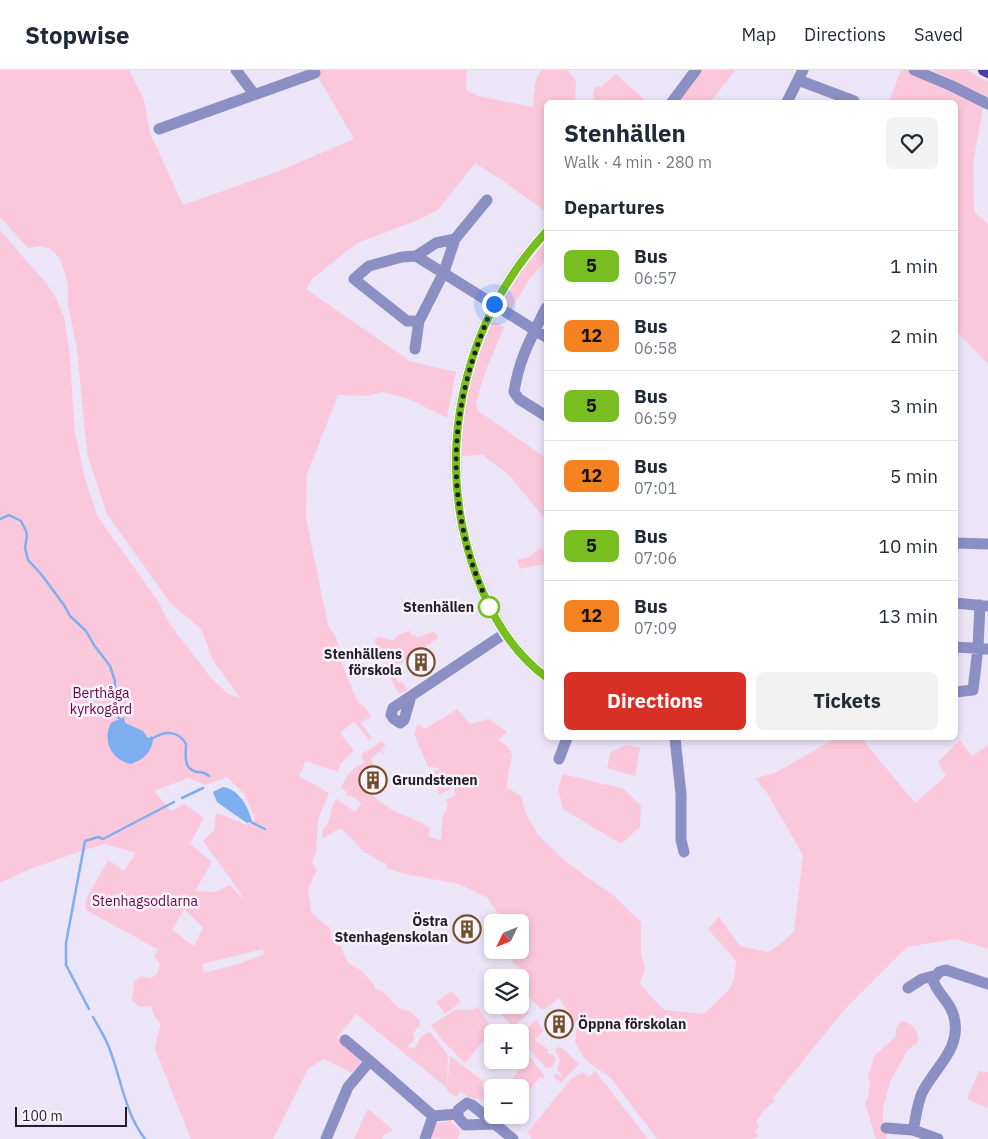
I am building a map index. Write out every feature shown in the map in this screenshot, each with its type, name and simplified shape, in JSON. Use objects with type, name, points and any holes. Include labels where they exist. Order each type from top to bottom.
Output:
[{"type":"main road","points":[[984,70],[988,72]]},
{"type":"street","points":[[236,70],[254,94]]},
{"type":"street","points":[[674,100],[696,70]]},
{"type":"street","points":[[914,70],[988,104]]},
{"type":"street","points":[[159,129],[314,73]]},
{"type":"street","points":[[788,100],[800,75],[852,100]]},
{"type":"street","points":[[415,349],[419,321],[444,272],[455,239],[487,200]]},
{"type":"street","points":[[544,234],[520,263],[494,304],[480,336],[470,368],[459,410],[456,435],[457,491],[464,537],[470,558],[488,604],[504,634],[544,675]]},
{"type":"street","points":[[419,321],[407,321],[354,279],[368,266],[402,257],[416,256],[436,243],[455,239]]},
{"type":"street","points":[[416,256],[544,336]]},
{"type":"street","points":[[544,312],[524,352],[517,372],[514,392],[519,399],[544,415]]},
{"type":"street","points":[[958,543],[988,544]]},
{"type":"street","points":[[958,603],[984,606],[983,648],[973,690],[958,692]]},
{"type":"street","points":[[411,696],[504,634]]},
{"type":"street","points":[[958,647],[983,648]]},
{"type":"street","points":[[558,759],[566,740]]},
{"type":"street","points":[[675,740],[680,794],[681,840],[684,852]]},
{"type":"street","points":[[913,1130],[921,1096],[949,1054],[955,1037],[954,1017],[951,1007],[935,985],[934,980],[939,972],[946,970],[988,984]]},
{"type":"street","points":[[908,988],[922,978],[937,975]]},
{"type":"street","points":[[346,1040],[428,1110],[432,1116]]},
{"type":"street","points":[[326,1139],[348,1087],[370,1061]]},
{"type":"street","points":[[484,1116],[467,1103],[460,1107],[458,1114],[460,1120],[465,1125],[494,1124],[513,1139]]},
{"type":"street","points":[[432,1116],[458,1114]]},
{"type":"street","points":[[425,1139],[432,1116]]},
{"type":"street","points":[[886,1128],[913,1130],[938,1139]]},
{"type":"green space","points":[[0,70],[129,70],[144,100],[150,133],[183,205],[277,172],[354,139],[314,70],[467,70],[466,90],[478,96],[533,107],[535,83],[542,70],[568,70],[576,82],[575,100],[544,100],[544,211],[475,163],[438,210],[415,221],[357,243],[312,279],[306,289],[410,361],[456,372],[447,418],[409,399],[383,392],[368,396],[338,395],[307,474],[306,518],[328,625],[336,638],[340,659],[358,703],[362,704],[371,716],[361,723],[372,738],[369,740],[354,721],[340,733],[354,750],[341,763],[338,772],[306,761],[299,776],[329,793],[318,820],[316,853],[312,862],[317,870],[308,889],[311,911],[329,927],[331,938],[340,945],[348,963],[362,971],[374,985],[375,989],[381,990],[397,1006],[409,1011],[420,1020],[420,1025],[413,1033],[414,1039],[408,1047],[415,1048],[421,1036],[430,1032],[446,1052],[448,1057],[447,1088],[356,1014],[337,1038],[362,1061],[352,1073],[324,1059],[308,1069],[273,1139],[191,1139],[155,1049],[161,1025],[154,1015],[151,1006],[140,1007],[132,1001],[134,982],[141,976],[150,979],[157,974],[160,964],[154,956],[159,950],[86,910],[85,901],[108,860],[124,871],[136,853],[105,844],[30,869],[0,883],[0,230],[46,283],[56,298],[64,317],[69,349],[75,433],[86,482],[98,517],[158,601],[169,623],[211,678],[228,694],[240,698],[213,660],[201,629],[171,604],[107,514],[87,454],[77,349],[68,305],[68,284],[64,270],[59,257],[50,249],[41,246],[28,248],[0,217]],"holes":[[[227,777],[245,795],[255,818],[253,822],[246,825],[216,814],[214,830],[203,841],[246,902],[230,885],[215,892],[195,891],[212,862],[190,844],[204,818],[184,804],[171,811],[154,791],[189,778],[206,785]],[[184,909],[203,928],[194,946],[172,930]],[[263,949],[264,954],[239,964],[204,973],[202,964]]]},
{"type":"green space","points":[[701,70],[736,70],[712,100],[679,100]]},
{"type":"green space","points":[[901,70],[914,70],[984,104],[973,163],[974,212],[988,224],[988,364],[958,333],[958,100],[890,100]]},
{"type":"green space","points":[[932,70],[967,70],[988,82],[988,99]]},
{"type":"green space","points":[[616,74],[645,100],[593,100],[595,87],[601,87]]},
{"type":"green space","points":[[544,243],[544,262],[529,280],[509,313],[499,305],[524,268]]},
{"type":"green space","points":[[492,320],[504,327],[485,373],[476,402],[478,411],[544,457],[544,517],[509,475],[483,455],[460,456],[466,399],[483,341]]},
{"type":"green space","points":[[540,548],[544,550],[544,564],[520,569],[517,560],[529,557]]},
{"type":"green space","points":[[409,631],[412,636],[415,635],[417,638],[435,632],[438,638],[390,670],[399,683],[402,681],[407,690],[399,694],[385,668],[389,666],[385,659],[383,659],[384,652],[380,653],[374,640],[379,636],[392,641],[398,635]]},
{"type":"green space","points":[[457,709],[470,724],[489,719],[507,732],[505,735],[503,734],[499,741],[509,749],[512,756],[507,788],[521,796],[526,814],[538,835],[566,862],[614,896],[641,922],[641,954],[645,968],[640,984],[664,1010],[704,1014],[730,989],[734,978],[736,961],[708,929],[719,917],[740,946],[768,952],[783,942],[794,931],[803,855],[767,793],[755,778],[775,773],[833,740],[864,740],[915,803],[946,776],[938,762],[960,740],[972,757],[988,745],[988,949],[956,939],[907,947],[845,1009],[773,1098],[775,1101],[764,1110],[756,1122],[759,1128],[755,1130],[758,1136],[752,1139],[657,1139],[610,1077],[588,1062],[583,1056],[575,1042],[577,1025],[559,998],[545,1009],[541,1009],[529,997],[529,969],[518,969],[520,967],[514,964],[512,959],[529,959],[529,914],[498,914],[488,898],[459,884],[405,874],[386,868],[386,864],[364,852],[341,828],[323,838],[323,830],[329,822],[332,806],[337,799],[355,812],[361,804],[354,797],[346,795],[347,792],[341,788],[352,770],[363,764],[362,754],[382,741],[386,747],[381,748],[384,752],[380,751],[371,759],[374,763],[364,775],[371,781],[368,784],[371,786],[366,791],[392,810],[424,824],[430,828],[428,836],[441,840],[443,816],[448,805],[446,800],[455,795],[454,787],[439,795],[436,781],[431,772],[440,768],[428,767],[414,734],[418,724],[425,729]]},
{"type":"green space","points":[[626,745],[640,748],[635,776],[607,768],[611,752]]},
{"type":"green space","points":[[563,774],[624,789],[641,806],[640,827],[621,844],[563,809],[558,788]]},
{"type":"green space","points":[[452,991],[461,1002],[445,1014],[436,1002]]},
{"type":"green space","points":[[478,1007],[490,1024],[484,1024],[484,1040],[465,1063],[443,1041],[431,1025],[455,1010],[471,1010]]},
{"type":"green space","points":[[501,1014],[528,1014],[516,1024],[510,1024]]},
{"type":"green space","points":[[536,1019],[543,1031],[535,1040],[549,1050],[547,1052],[550,1055],[552,1054],[556,1058],[552,1067],[546,1068],[529,1050],[529,1027]]},
{"type":"green space","points":[[902,1021],[912,1025],[918,1042],[907,1051],[890,1082],[883,1108],[883,1124],[887,1134],[886,1139],[876,1139],[865,1103],[868,1098],[870,1082],[868,1076],[875,1055],[895,1037],[897,1026]]},
{"type":"green space","points":[[558,1047],[565,1050],[579,1064],[561,1083],[553,1076],[557,1073],[562,1076],[557,1070],[560,1060],[555,1050]]},
{"type":"green space","points":[[450,1056],[482,1080],[484,1097],[482,1100],[468,1097],[461,1091],[456,1097],[447,1091]]},
{"type":"green space","points":[[529,1058],[531,1058],[543,1074],[544,1080],[540,1077],[529,1091],[529,1079],[512,1079],[520,1069],[529,1069]]},
{"type":"green space","points":[[595,1071],[648,1139],[533,1139],[527,1133],[571,1079],[582,1072],[589,1077]]},
{"type":"green space","points":[[979,1071],[988,1072],[988,1108],[967,1099]]},
{"type":"green space","points":[[367,1110],[371,1111],[393,1130],[383,1135],[382,1139],[354,1139]]},
{"type":"green space","points":[[447,1118],[450,1118],[453,1124],[460,1130],[458,1139],[429,1138],[434,1126],[446,1122]]},
{"type":"water","points":[[124,717],[125,723],[143,731],[148,738],[152,736],[153,739],[151,748],[146,755],[131,764],[118,758],[108,742],[108,729],[111,723]]},
{"type":"water","points":[[223,787],[229,788],[238,795],[248,810],[252,821],[247,823],[217,802],[213,792]]},
{"type":"waterway","points":[[0,519],[9,515],[21,521],[27,536],[25,548],[28,560],[41,574],[70,616],[86,631],[110,666],[115,681],[114,705],[119,718]]},
{"type":"waterway","points":[[153,738],[167,733],[179,736],[186,744],[186,759],[190,769],[209,776]]},
{"type":"waterway","points":[[182,798],[203,788]]},
{"type":"waterway","points":[[89,1009],[66,965],[66,943],[85,841],[98,837],[103,839],[174,802]]},
{"type":"waterway","points":[[251,822],[265,829]]},
{"type":"waterway","points":[[93,1017],[108,1045],[127,1106],[145,1139]]},
{"type":"bus line","name":"5","points":[[544,234],[520,263],[494,304],[480,336],[470,368],[459,410],[456,435],[457,491],[460,516],[469,555],[480,587],[493,616],[504,634],[544,675]]},
{"type":"place","name":"Stenhällen","points":[[489,607]]},
{"type":"place","name":"Stenhällens förskola","points":[[421,662]]},
{"type":"place","name":"Grundstenen","points":[[373,780]]},
{"type":"place","name":"Östra Stenhagenskolan","points":[[467,929]]},
{"type":"place","name":"Öppna förskolan","points":[[559,1024]]},
{"type":"route","points":[[489,607],[480,587],[464,537],[457,491],[456,435],[459,410],[470,368],[480,336],[494,304]]},
{"type":"park label","name":"Berthåga kyrkogård","points":[[101,702]]},
{"type":"park label","name":"Stenhagsodlarna","points":[[145,901]]}]
